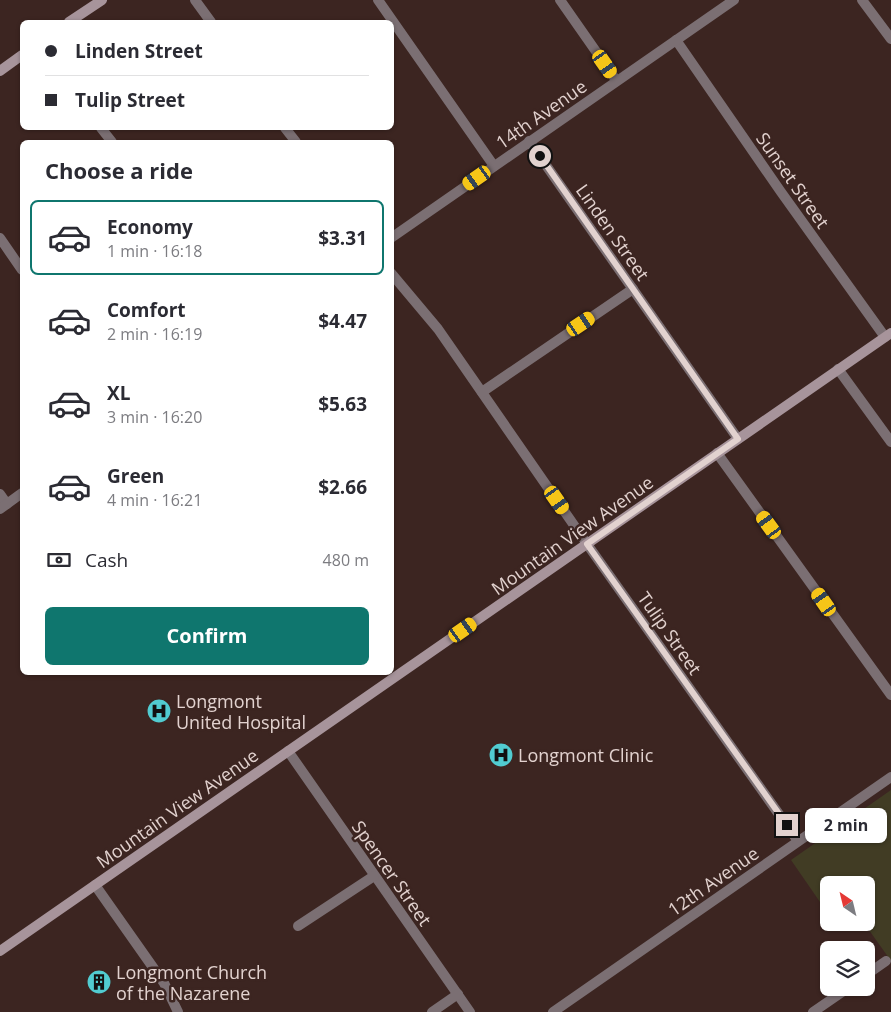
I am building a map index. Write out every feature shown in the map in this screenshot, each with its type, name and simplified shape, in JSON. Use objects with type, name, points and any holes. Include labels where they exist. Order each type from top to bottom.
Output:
[{"type":"street","points":[[73,20],[102,0]]},
{"type":"street","points":[[195,0],[210,20]]},
{"type":"street","points":[[378,0],[392,20]]},
{"type":"street","points":[[560,0],[616,80]]},
{"type":"street","name":"14th Avenue","points":[[394,236],[616,80],[734,0]]},
{"type":"street","points":[[862,0],[891,39]]},
{"type":"street","points":[[394,23],[494,166]]},
{"type":"street","name":"Sunset Street","points":[[676,40],[778,188],[888,335]]},
{"type":"street","points":[[0,71],[20,56]]},
{"type":"street","points":[[103,130],[110,140]]},
{"type":"street","points":[[287,130],[294,140]]},
{"type":"street","name":"Linden Street","points":[[529,141],[738,439]]},
{"type":"street","points":[[0,238],[20,267]]},
{"type":"street","name":"Tulip Street","points":[[394,277],[438,329],[587,544],[798,841]]},
{"type":"street","points":[[482,392],[633,289]]},
{"type":"street","name":"Mountain View Avenue","points":[[0,951],[888,335]]},
{"type":"street","points":[[838,369],[891,442]]},
{"type":"street","points":[[717,453],[891,695]]},
{"type":"street","points":[[0,494],[3,506],[20,494]]},
{"type":"street","name":"Spencer Street","points":[[288,752],[470,1012]]},
{"type":"street","name":"12th Avenue","points":[[552,1012],[891,777]]},
{"type":"street","points":[[298,926],[374,876]]},
{"type":"street","points":[[95,885],[164,983],[178,1012]]},
{"type":"street","points":[[875,968],[886,961]]},
{"type":"street","points":[[432,1012],[458,994]]},
{"type":"street","points":[[813,1012],[835,996]]},
{"type":"street","points":[[826,1002],[833,1012]]},
{"type":"shaded area","points":[[891,790],[891,961],[870,931],[875,931],[875,876],[820,876],[820,902],[791,860]]},
{"type":"place","name":"Longmont United Hospital","points":[[159,711]]},
{"type":"place","name":"Longmont Clinic","points":[[501,755]]},
{"type":"place","name":"Longmont Church of the Nazarene","points":[[99,982]]},
{"type":"route","points":[[540,156],[738,439],[587,544],[787,825]]}]
